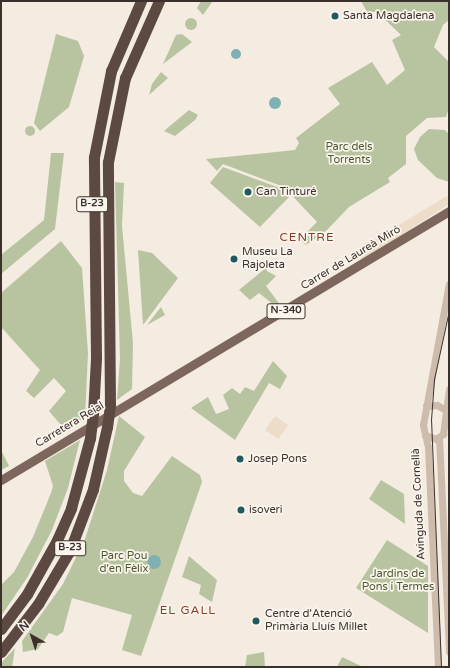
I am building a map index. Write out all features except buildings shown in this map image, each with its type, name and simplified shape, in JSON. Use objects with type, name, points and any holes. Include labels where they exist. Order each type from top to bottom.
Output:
[{"type":"highway","name":"B-23","points":[[1,629],[36,579],[60,534],[90,438],[96,358],[91,208],[94,157],[111,71],[141,1]]},
{"type":"highway","name":"B-23","points":[[1,652],[41,600],[70,550],[91,494],[107,428],[110,406],[108,162],[126,78],[159,1]]},
{"type":"main road","name":"Carrer de Laureà Miró","points":[[152,391],[439,220],[449,211]]},
{"type":"main road","points":[[439,220],[449,221]]},
{"type":"main road","name":"Carretera Reial","points":[[1,480],[152,391]]},
{"type":"street","name":"Avinguda de Cornellà","points":[[438,667],[425,435],[426,406],[449,284]]},
{"type":"street","points":[[449,390],[444,409],[445,430],[439,438],[449,652]]},
{"type":"street","points":[[426,406],[437,405],[444,409]]},
{"type":"street","name":"Avinguda de Cornellà","points":[[425,435],[439,438]]},
{"type":"green space","points":[[201,1],[212,2],[203,15],[197,8]]},
{"type":"green space","name":"Parc dels Torrents","points":[[361,1],[449,1],[449,20],[443,25],[434,47],[449,62],[449,108],[446,117],[427,118],[406,136],[406,164],[388,178],[390,182],[349,207],[327,230],[306,245],[300,239],[317,222],[284,187],[223,164],[217,171],[206,159],[295,150],[299,143],[296,138],[340,104],[328,88],[372,62],[387,85],[405,70],[392,40],[401,35],[377,12],[367,12]]},
{"type":"green space","points":[[189,18],[193,18],[197,24],[193,30],[189,30],[185,26],[185,22]]},
{"type":"green space","points":[[56,34],[78,41],[84,56],[69,107],[40,131],[34,123]]},
{"type":"green space","points":[[182,34],[192,42],[163,64],[176,35]]},
{"type":"green space","points":[[161,72],[168,78],[149,95],[152,84]]},
{"type":"green space","points":[[189,110],[198,115],[195,120],[175,136],[164,131]]},
{"type":"green space","points":[[28,126],[32,126],[34,127],[34,135],[28,136],[25,133],[25,129]]},
{"type":"green space","points":[[429,129],[445,130],[449,134],[449,182],[437,178],[418,160],[414,149],[420,137]]},
{"type":"green space","points":[[51,153],[64,153],[55,229],[1,274],[1,255],[44,220]]},
{"type":"green space","points":[[223,167],[280,188],[289,197],[260,227],[210,183]]},
{"type":"green space","points":[[115,182],[124,183],[122,226],[133,343],[132,389],[117,400],[120,359]]},
{"type":"green space","points":[[61,241],[82,268],[88,353],[85,418],[65,430],[49,411],[66,391],[54,378],[34,398],[26,391],[40,370],[1,327],[1,293]]},
{"type":"green space","points":[[138,250],[152,253],[178,278],[143,325]]},
{"type":"green space","points":[[267,267],[267,271],[276,276],[266,286],[281,306],[278,308],[259,293],[250,300],[239,290]]},
{"type":"green space","points":[[161,307],[165,315],[147,325]]},
{"type":"green space","points":[[273,361],[287,376],[280,389],[269,383],[235,440],[191,408],[208,397],[216,414],[229,409],[223,395],[232,388],[240,394],[245,387],[254,391]]},
{"type":"green space","name":"Parc Pou d'en Fèlix","points":[[119,416],[145,437],[124,471],[124,481],[133,493],[142,496],[172,456],[200,475],[202,482],[141,656],[122,650],[132,615],[72,598],[63,632],[57,636],[49,633],[38,649],[23,652],[22,641],[63,584],[85,539],[107,470]]},
{"type":"green space","points":[[80,440],[68,488],[52,530],[27,578],[1,616],[1,585],[14,572],[33,537],[53,486],[45,461]]},
{"type":"green space","points":[[1,450],[9,466],[1,470]]},
{"type":"green space","points":[[381,480],[404,494],[405,524],[369,499]]},
{"type":"green space","name":"Jardins de Pons i Termes","points":[[387,540],[428,566],[428,633],[356,588]]},
{"type":"green space","points":[[189,556],[217,580],[212,602],[199,594],[201,585],[182,577]]},
{"type":"green space","points":[[15,648],[12,667],[1,667],[1,663]]},
{"type":"green space","points":[[264,652],[265,667],[245,667],[247,655]]},
{"type":"green space","points":[[342,657],[363,667],[337,667]]},
{"type":"shaded area","points":[[447,196],[449,204],[361,261],[359,249]]},
{"type":"shaded area","points":[[275,416],[288,425],[278,439],[265,430]]},
{"type":"water","points":[[234,49],[238,49],[240,50],[240,58],[234,59],[231,56],[231,52]]},
{"type":"water","points":[[275,97],[279,99],[281,103],[279,107],[275,109],[271,107],[269,103],[271,99]]},
{"type":"water","points":[[154,555],[159,557],[161,562],[159,567],[154,569],[149,567],[147,562],[149,557]]},
{"type":"tram line","points":[[441,667],[431,420],[434,379],[449,310]]},
{"type":"place","name":"Santa Magdalena","points":[[335,16]]},
{"type":"place","name":"Can Tinturé","points":[[248,192]]},
{"type":"place","name":"Museu La Rajoleta","points":[[234,259]]},
{"type":"place","name":"Josep Pons","points":[[240,459]]},
{"type":"place","name":"isoveri","points":[[241,510]]},
{"type":"place","name":"Centre d'Atenció Primària Lluís Millet","points":[[256,621]]},
{"type":"district","name":"CENTRE","points":[[307,238]]},
{"type":"district","name":"EL GALL","points":[[188,611]]}]
